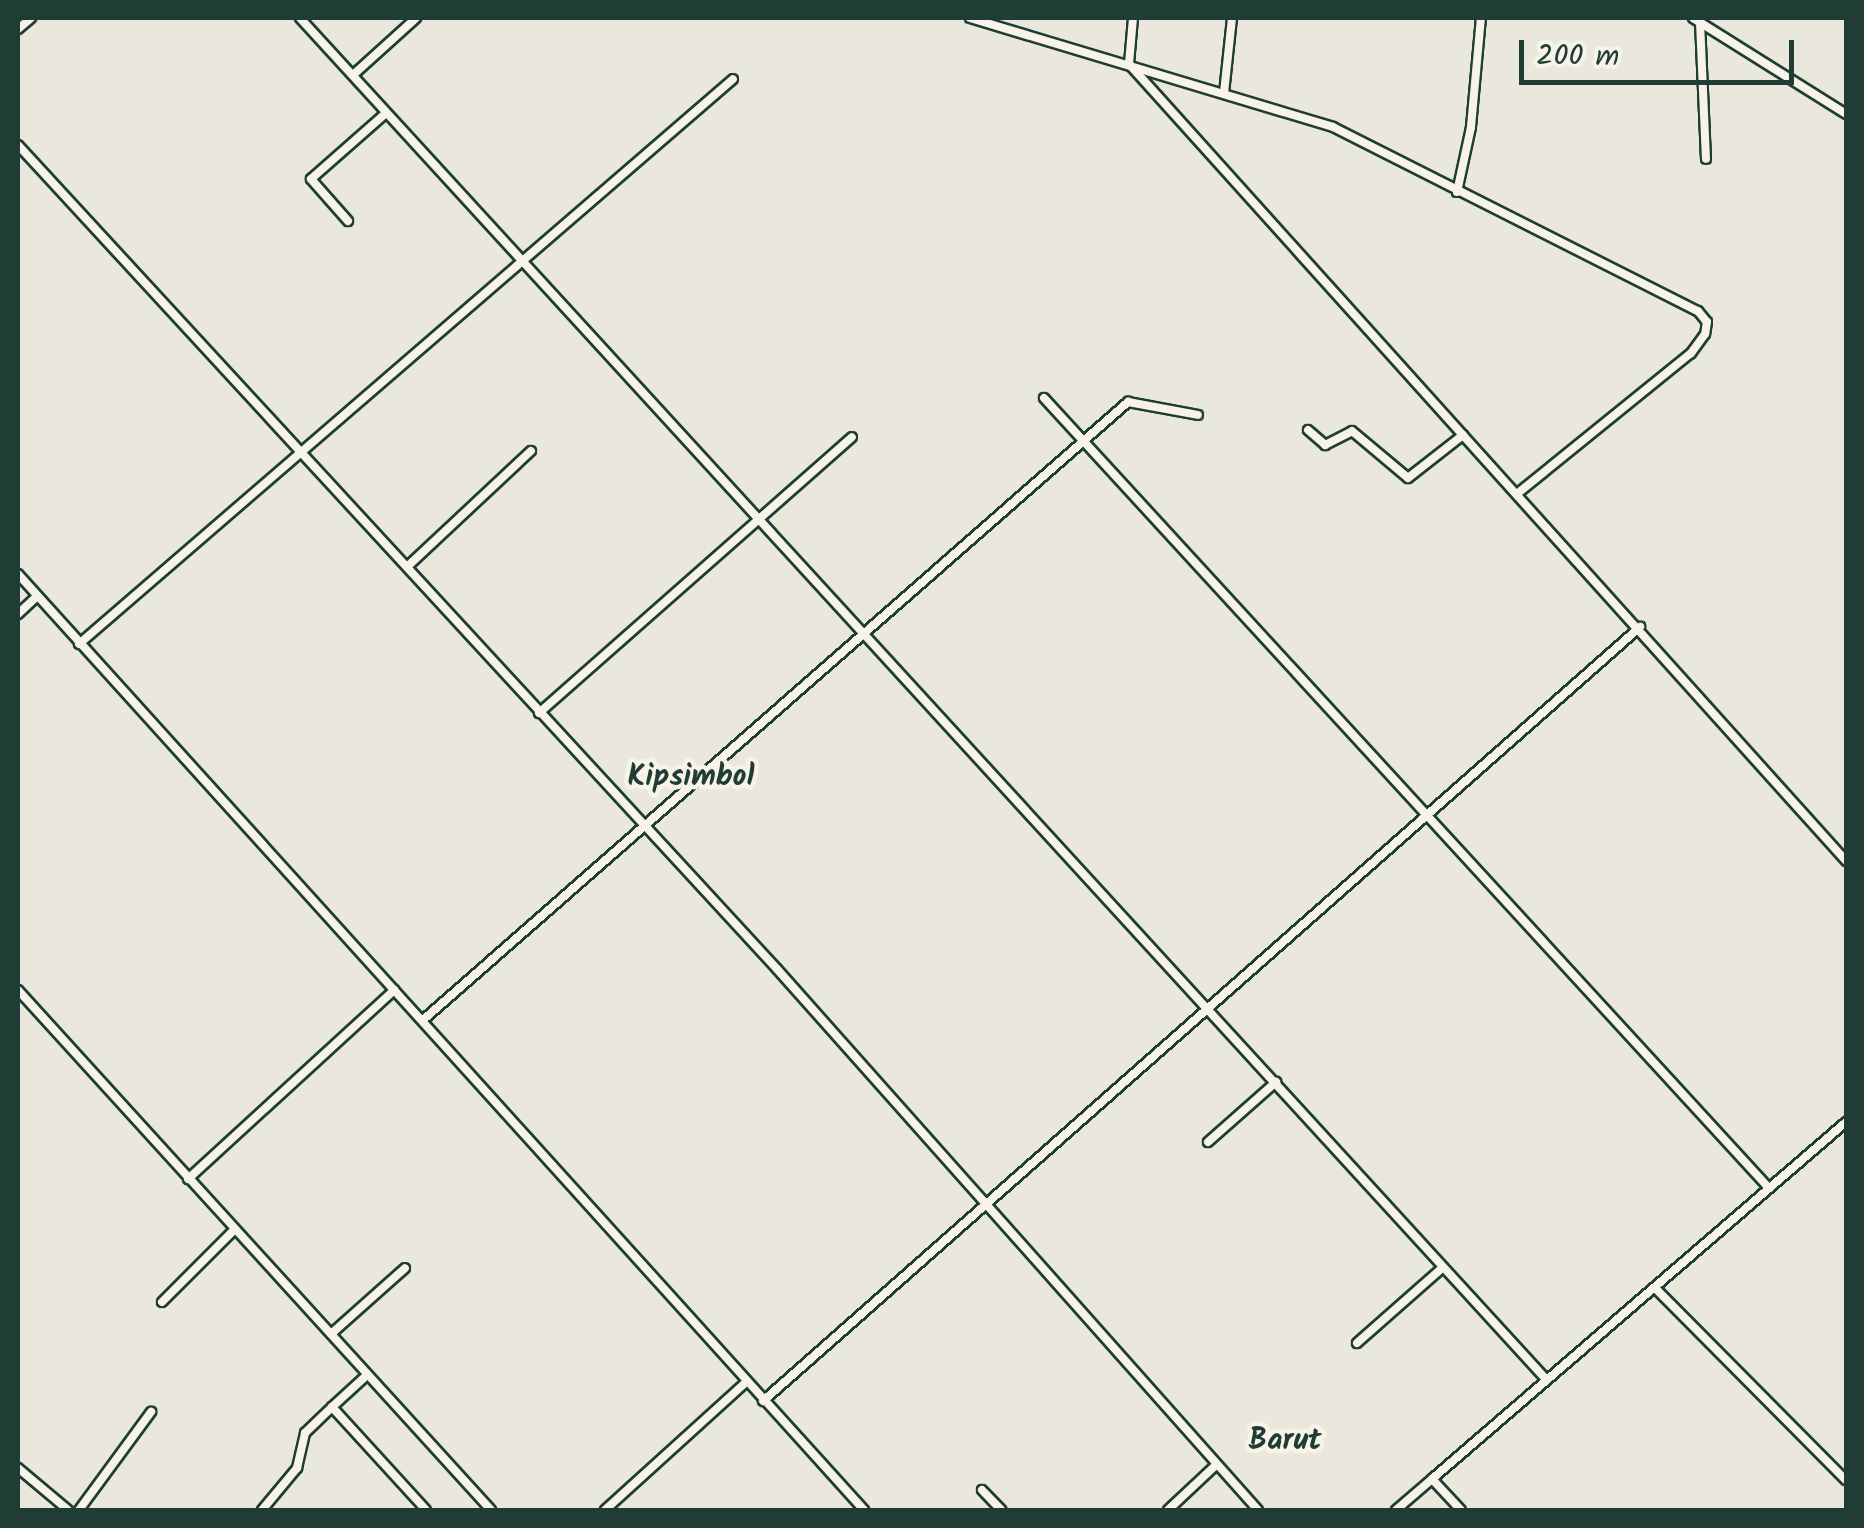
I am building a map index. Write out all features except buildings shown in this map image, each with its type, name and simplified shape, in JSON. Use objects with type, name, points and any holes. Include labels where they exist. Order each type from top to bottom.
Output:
[{"type":"street","points":[[18,30],[31,18]]},
{"type":"street","points":[[300,18],[1210,1005],[1441,1269],[1546,1380]]},
{"type":"street","points":[[353,75],[416,18]]},
{"type":"street","points":[[970,18],[1332,127],[1698,311],[1707,322],[1691,352],[1517,494]]},
{"type":"street","points":[[1133,18],[1129,64],[1640,626],[1846,862]]},
{"type":"street","points":[[1224,93],[1232,18]]},
{"type":"street","points":[[1457,192],[1471,127],[1481,18]]},
{"type":"street","points":[[1696,20],[1846,114]]},
{"type":"street","points":[[1696,20],[1706,159]]},
{"type":"street","points":[[80,644],[733,79]]},
{"type":"street","points":[[348,221],[311,179],[385,114]]},
{"type":"street","points":[[18,145],[409,565],[1258,1510]]},
{"type":"street","points":[[1044,398],[1769,1188]]},
{"type":"street","points":[[423,1020],[1081,441],[1134,400],[1198,416]]},
{"type":"street","points":[[1308,430],[1325,445],[1352,431],[1408,478],[1463,435]]},
{"type":"street","points":[[539,713],[852,438]]},
{"type":"street","points":[[409,565],[531,450]]},
{"type":"street","points":[[18,574],[864,1510]]},
{"type":"street","points":[[18,614],[37,596]]},
{"type":"street","points":[[763,1401],[984,1209],[1422,813],[1640,626]]},
{"type":"street","points":[[18,990],[491,1510]]},
{"type":"street","points":[[188,1179],[394,990]]},
{"type":"street","points":[[1208,1142],[1276,1082]]},
{"type":"street","points":[[1396,1510],[1846,1122]]},
{"type":"street","points":[[162,1302],[235,1229]]},
{"type":"street","points":[[331,1334],[405,1268]]},
{"type":"street","points":[[1356,1343],[1441,1269]]},
{"type":"street","points":[[1656,1289],[1846,1480]]},
{"type":"street","points":[[262,1510],[297,1468],[305,1433],[366,1375]]},
{"type":"street","points":[[605,1510],[746,1382]]},
{"type":"street","points":[[332,1407],[426,1510]]},
{"type":"street","points":[[79,1510],[151,1412]]},
{"type":"street","points":[[1168,1510],[1216,1466]]},
{"type":"street","points":[[18,1468],[68,1510]]},
{"type":"street","points":[[1432,1479],[1461,1510]]},
{"type":"street","points":[[982,1490],[1002,1510]]},
{"type":"district","name":"Kipsimbol","points":[[691,777]]},
{"type":"district","name":"Barut","points":[[1285,1441]]}]
